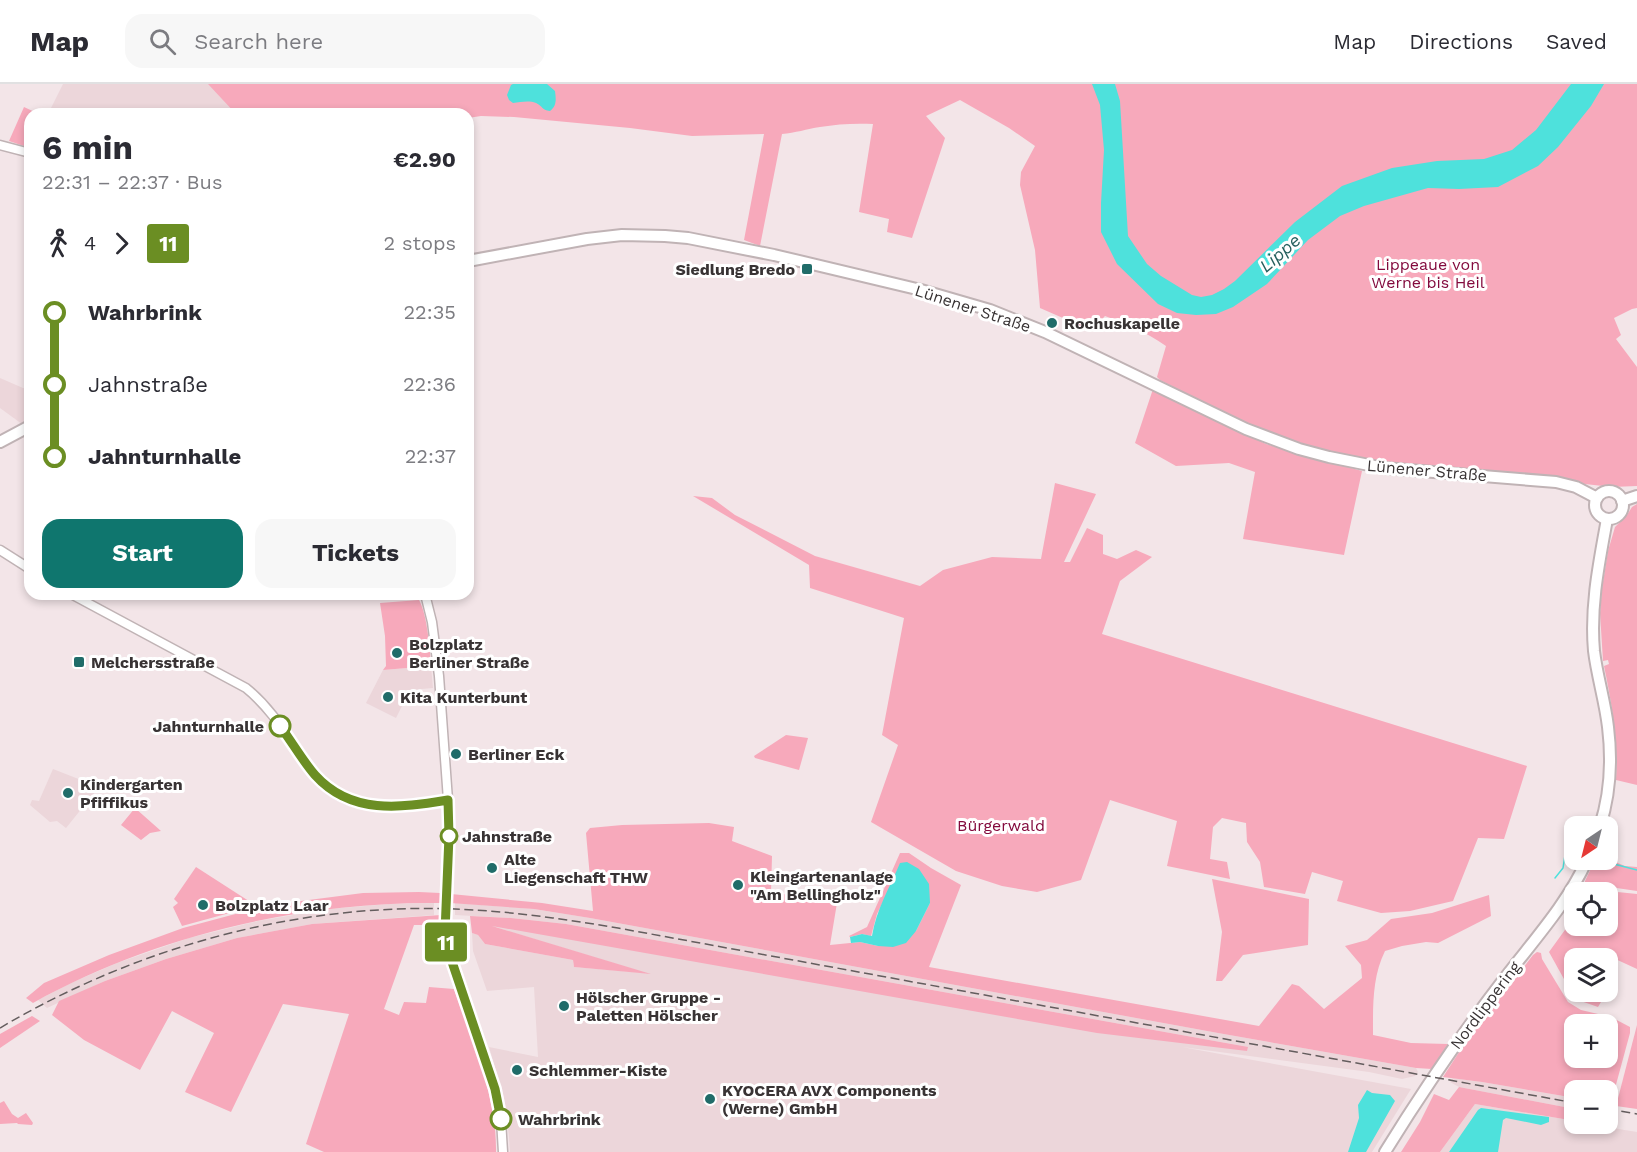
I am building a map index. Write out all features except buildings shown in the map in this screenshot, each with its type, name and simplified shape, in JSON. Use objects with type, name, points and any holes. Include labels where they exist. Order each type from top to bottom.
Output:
[{"type":"main road","name":"Lünener Straße","points":[[474,260],[622,236],[688,238],[774,255],[941,295],[998,313],[1045,332],[1246,429],[1299,449],[1384,468],[1562,483],[1576,487],[1597,498]]},
{"type":"main road","points":[[0,442],[24,429]]},
{"type":"main road","points":[[1611,492],[1618,495],[1622,501],[1621,513],[1615,518],[1607,519],[1600,516],[1596,509],[1597,498],[1603,493],[1611,492]]},
{"type":"main road","points":[[1622,501],[1637,496]]},
{"type":"main road","points":[[1602,816],[1610,758],[1608,728],[1594,652],[1593,610],[1607,519]]},
{"type":"main road","name":"Nordlippering","points":[[1385,1152],[1456,1042],[1553,916],[1582,870]]},
{"type":"street","points":[[0,145],[24,151]]},
{"type":"street","points":[[0,550],[24,565]]},
{"type":"street","points":[[82,600],[246,688],[268,709],[314,774],[341,796],[359,804],[375,806],[448,800]]},
{"type":"street","points":[[426,600],[438,665],[448,800],[449,836],[445,932],[452,962],[495,1089],[501,1120],[502,1152]]},
{"type":"shaded area","points":[[63,84],[227,84],[249,108],[51,108]]},
{"type":"shaded area","points":[[0,378],[24,388],[24,423],[22,424],[0,408]]},
{"type":"shaded area","name":"Kita Kunterbunt","points":[[431,666],[433,688],[410,690],[396,718],[366,703],[383,670]]},
{"type":"shaded area","name":"Kindergarten Pfiffikus","points":[[53,769],[99,787],[66,828],[57,821],[50,822],[30,805],[32,800],[39,801]]},
{"type":"shaded area","points":[[434,903],[434,915],[312,924],[237,938],[166,959],[105,981],[47,1008],[38,1000],[117,963],[189,938],[258,921],[329,909]]},
{"type":"shaded area","name":"Wahrbrink","points":[[455,903],[534,909],[590,918],[1416,1068],[1418,1072],[1415,1076],[1402,1079],[1369,1072],[1182,1047],[1411,1089],[1372,1152],[510,1152],[504,1098],[489,1047],[538,1057],[534,987],[487,991],[473,951],[472,933],[478,935],[485,944],[573,960],[574,967],[646,973],[485,924],[1248,1047],[566,924],[455,915]]},
{"type":"shaded area","points":[[1453,1078],[1564,1096],[1564,1107],[1459,1087],[1450,1082]]},
{"type":"shaded area","points":[[1475,1104],[1564,1119],[1564,1134],[1618,1134],[1618,1129],[1637,1132],[1637,1152],[1440,1152]]},
{"type":"green space","name":"Lippeaue von Werne bis Heil","points":[[208,84],[1637,84],[1637,308],[1614,318],[1621,335],[1616,339],[1637,367],[1637,486],[1612,487],[1342,458],[1270,434],[1160,380],[1157,377],[1166,346],[1151,336],[1105,316],[1092,330],[1088,329],[1040,308],[1035,250],[1020,185],[1021,172],[1035,146],[960,100],[926,116],[945,138],[912,238],[887,232],[889,219],[859,212],[873,124],[846,124],[782,134],[760,246],[744,240],[764,134],[692,136],[514,117],[474,117],[474,108],[230,108]]},
{"type":"green space","points":[[24,107],[26,108],[24,108],[24,146],[9,141]]},
{"type":"green space","points":[[1153,389],[1266,444],[1362,471],[1344,555],[1243,539],[1255,472],[1229,463],[1176,466],[1135,443]]},
{"type":"green space","name":"Bürgerwald","points":[[1055,483],[1096,494],[1064,562],[1070,562],[1087,528],[1103,535],[1103,554],[1117,559],[1136,550],[1152,557],[1120,581],[1102,634],[1527,766],[1504,839],[1478,838],[1453,901],[1410,911],[1381,913],[1337,901],[1343,881],[1312,872],[1305,894],[1264,887],[1260,862],[1247,842],[1246,823],[1222,818],[1213,827],[1210,859],[1227,862],[1230,879],[1167,866],[1177,821],[1110,800],[1081,880],[1037,892],[1002,886],[956,871],[871,822],[898,745],[882,735],[904,618],[810,588],[809,565],[693,496],[712,498],[735,515],[815,556],[920,586],[943,570],[992,557],[1041,559]]},
{"type":"green space","points":[[1637,504],[1637,785],[1616,780],[1614,723],[1604,666],[1609,664],[1608,660],[1603,661],[1600,613],[1608,551],[1615,527]]},
{"type":"green space","points":[[419,600],[426,623],[431,666],[383,670],[386,666],[385,636],[380,603]]},
{"type":"green space","points":[[786,735],[808,738],[799,770],[755,758],[754,756]]},
{"type":"green space","points":[[135,808],[161,831],[150,833],[141,840],[121,825]]},
{"type":"green space","points":[[709,823],[734,827],[732,841],[772,856],[771,892],[837,903],[830,945],[860,942],[878,946],[916,931],[930,903],[890,888],[877,914],[871,936],[862,934],[849,936],[867,927],[900,853],[909,853],[961,885],[929,967],[1259,1026],[1292,984],[1299,986],[1324,1009],[1362,978],[1361,965],[1345,946],[1367,940],[1391,919],[1432,913],[1489,895],[1491,916],[1438,943],[1426,942],[1385,951],[1381,961],[1374,992],[1373,1035],[1411,1043],[1448,1044],[1432,1069],[1218,1033],[590,918],[534,909],[450,903],[451,894],[542,903],[593,911],[586,833],[590,828]]},
{"type":"green space","points":[[1618,863],[1637,867],[1637,891],[1618,888],[1618,882],[1585,881],[1590,870],[1618,870]]},
{"type":"green space","points":[[196,867],[255,906],[182,926],[173,907],[178,903],[174,899]]},
{"type":"green space","points":[[1212,879],[1309,899],[1308,945],[1243,955],[1222,981],[1216,981],[1222,932]]},
{"type":"green space","points":[[1618,892],[1637,894],[1637,969],[1618,960],[1618,948],[1564,948],[1564,979],[1549,952],[1564,931],[1564,936],[1618,936]]},
{"type":"green space","points":[[363,893],[440,893],[440,903],[335,908],[230,927],[178,941],[128,959],[79,979],[33,1003],[26,998],[44,983],[109,955],[183,928],[258,908],[301,901]]},
{"type":"green space","points":[[441,915],[440,925],[414,925],[384,1009],[399,1015],[404,1002],[426,1003],[429,987],[454,989],[488,1089],[496,1152],[324,1152],[306,1144],[349,1014],[283,1004],[231,1112],[185,1092],[214,1033],[172,1011],[140,1070],[84,1040],[52,1015],[59,1001],[105,981],[166,959],[237,938],[312,924]]},
{"type":"green space","points":[[470,916],[566,924],[1248,1047],[1247,1051],[1097,1033],[492,926],[651,974],[574,967],[573,960],[485,944],[478,935],[472,933]]},
{"type":"green space","points":[[1537,952],[1541,953],[1542,959],[1564,995],[1564,1002],[1581,1010],[1598,1014],[1564,1014],[1564,1068],[1618,1068],[1618,1021],[1630,1027],[1617,1080],[1564,1080],[1564,1096],[1443,1077],[1463,1046]]},
{"type":"green space","points":[[1584,1002],[1601,1002],[1598,1007]]},
{"type":"green space","points":[[32,1016],[40,1021],[0,1048],[0,1034]]},
{"type":"green space","points":[[1637,1025],[1637,1109],[1618,1106],[1618,1098]]},
{"type":"green space","points":[[1459,1087],[1564,1107],[1564,1119],[1475,1104],[1440,1152],[1401,1152],[1434,1094],[1449,1100]]},
{"type":"green space","points":[[4,1101],[12,1114],[18,1118],[26,1113],[32,1125],[0,1124],[0,1103]]},
{"type":"water","points":[[513,84],[547,84],[555,91],[554,107],[550,111],[533,102],[513,103],[507,95]]},
{"type":"water","name":"Lippe","points":[[1092,84],[1115,84],[1120,101],[1128,236],[1147,264],[1161,276],[1192,295],[1201,297],[1212,295],[1235,281],[1295,222],[1342,186],[1392,168],[1437,161],[1484,159],[1512,150],[1536,130],[1571,84],[1604,84],[1591,106],[1558,147],[1538,166],[1498,187],[1428,188],[1364,206],[1340,216],[1308,240],[1267,284],[1233,307],[1216,314],[1196,315],[1177,313],[1158,304],[1117,264],[1101,232],[1104,150],[1100,105]]},
{"type":"water","points":[[907,862],[919,869],[929,884],[930,903],[916,931],[906,943],[893,947],[860,942],[851,943],[850,937],[862,934],[872,936],[880,908],[900,863]]},
{"type":"water","points":[[1367,1090],[1372,1093],[1390,1095],[1395,1101],[1366,1152],[1348,1152],[1359,1118],[1358,1105]]},
{"type":"water","points":[[1481,1108],[1549,1117],[1549,1122],[1541,1125],[1506,1118],[1503,1120],[1498,1152],[1449,1152]]},
{"type":"waterway","points":[[1555,878],[1563,868],[1564,862]]},
{"type":"waterway","points":[[1618,865],[1637,870]]},
{"type":"railway","points":[[0,1028],[52,999],[107,974],[162,953],[219,936],[277,923],[336,914],[395,909],[455,909],[537,916],[618,928],[1564,1101]]},
{"type":"railway","points":[[1618,1111],[1637,1114]]},
{"type":"bus line","name":"11","points":[[280,726],[314,774],[341,796],[359,804],[386,806],[448,800],[449,836],[445,932],[447,947],[485,1057],[501,1119]]},
{"type":"place","name":"Siedlung Bredo","points":[[807,269]]},
{"type":"place","name":"Rochuskapelle","points":[[1052,323]]},
{"type":"place","name":"Bolzplatz Berliner Straße","points":[[397,653]]},
{"type":"place","name":"Melchersstraße","points":[[79,662]]},
{"type":"place","name":"Kita Kunterbunt","points":[[388,697]]},
{"type":"place","name":"Jahnturnhalle","points":[[280,726]]},
{"type":"place","name":"Berliner Eck","points":[[456,754]]},
{"type":"place","name":"Kindergarten Pfiffikus","points":[[68,793]]},
{"type":"place","name":"Jahnstraße","points":[[449,836]]},
{"type":"place","name":"Alte Liegenschaft THW","points":[[492,868]]},
{"type":"place","name":"Kleingartenanlage \"Am Bellingholz\"","points":[[738,885]]},
{"type":"place","name":"Bolzplatz Laar","points":[[203,905]]},
{"type":"place","name":"Hölscher Gruppe - Paletten Hölscher","points":[[564,1006]]},
{"type":"place","name":"Schlemmer-Kiste","points":[[517,1070]]},
{"type":"place","name":"KYOCERA AVX Components (Werne) GmbH","points":[[710,1099]]},
{"type":"place","name":"Wahrbrink","points":[[501,1119]]}]
